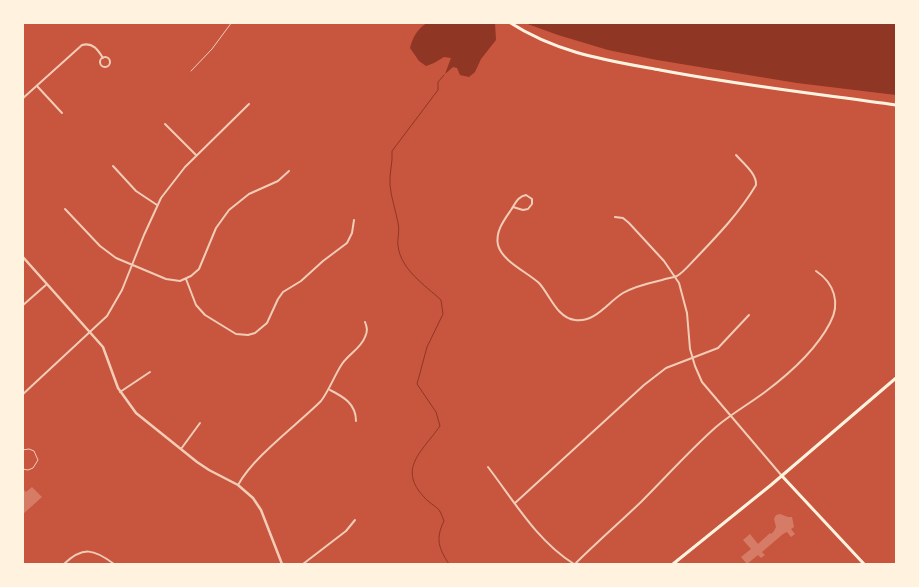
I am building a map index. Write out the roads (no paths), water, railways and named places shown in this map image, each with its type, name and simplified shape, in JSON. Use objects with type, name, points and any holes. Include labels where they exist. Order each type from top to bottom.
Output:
[{"type":"main road","points":[[509,22],[530,36],[562,49],[610,62],[698,78],[896,105]]},
{"type":"main road","points":[[673,564],[782,476],[896,378]]},
{"type":"main road","points":[[782,476],[864,564]]},
{"type":"street","points":[[22,99],[79,47],[90,44],[98,50],[103,58]]},
{"type":"street","points":[[106,57],[110,60],[107,67],[100,64],[103,58],[106,57]]},
{"type":"street","points":[[37,86],[62,113]]},
{"type":"street","points":[[22,395],[107,316],[122,290],[157,205],[185,166],[249,104]]},
{"type":"street","points":[[165,124],[196,155]]},
{"type":"street","points":[[513,207],[523,210],[528,209],[532,204],[532,199],[522,195],[513,207],[502,224],[498,235],[501,253],[531,275],[562,315],[577,321],[598,313],[626,291],[645,284],[676,277],[716,238],[756,185],[757,181],[736,155]]},
{"type":"street","points":[[113,166],[136,191],[157,205]]},
{"type":"street","points":[[65,209],[100,246],[116,258],[132,266],[173,280],[186,280],[199,269],[216,228],[229,210],[249,194],[278,181],[289,171]]},
{"type":"street","points":[[615,216],[623,218],[629,223],[676,277],[685,301],[692,359],[702,382],[782,476]]},
{"type":"street","points":[[186,280],[196,305],[205,315],[236,334],[255,333],[267,323],[278,299],[284,292],[301,281],[323,261],[348,243],[354,220]]},
{"type":"street","points":[[22,256],[91,332],[105,351],[113,378],[130,406],[142,418],[209,470],[238,485],[257,504],[282,564]]},
{"type":"street","points":[[488,467],[522,514],[554,549],[574,564],[642,502],[688,453],[730,416],[782,378],[812,348],[830,324],[833,317],[835,297],[830,284],[816,271]]},
{"type":"street","points":[[22,306],[47,284]]},
{"type":"street","points":[[515,503],[644,385],[666,368],[718,348],[749,315]]},
{"type":"street","points":[[238,485],[249,469],[321,401],[330,390],[344,362],[365,337],[367,330],[365,322]]},
{"type":"street","points":[[120,392],[150,372]]},
{"type":"street","points":[[330,390],[352,405],[356,413],[356,421]]},
{"type":"street","points":[[181,449],[200,423]]},
{"type":"street","points":[[303,564],[346,531],[355,520]]},
{"type":"street","points":[[64,564],[75,554],[83,551],[91,552],[114,564]]},
{"type":"lane","points":[[191,71],[212,49],[232,22]]},
{"type":"lane","points":[[22,450],[27,448],[34,451],[38,460],[33,468],[28,470],[22,469]]},
{"type":"waterway","points":[[444,75],[438,82],[438,90],[392,151],[390,181],[391,195],[399,226],[398,243],[400,255],[409,270],[441,300],[443,314],[427,347],[417,384],[436,412],[440,426],[419,453],[412,471],[413,480],[418,490],[438,509],[444,521],[441,527],[439,544],[449,564]]}]
